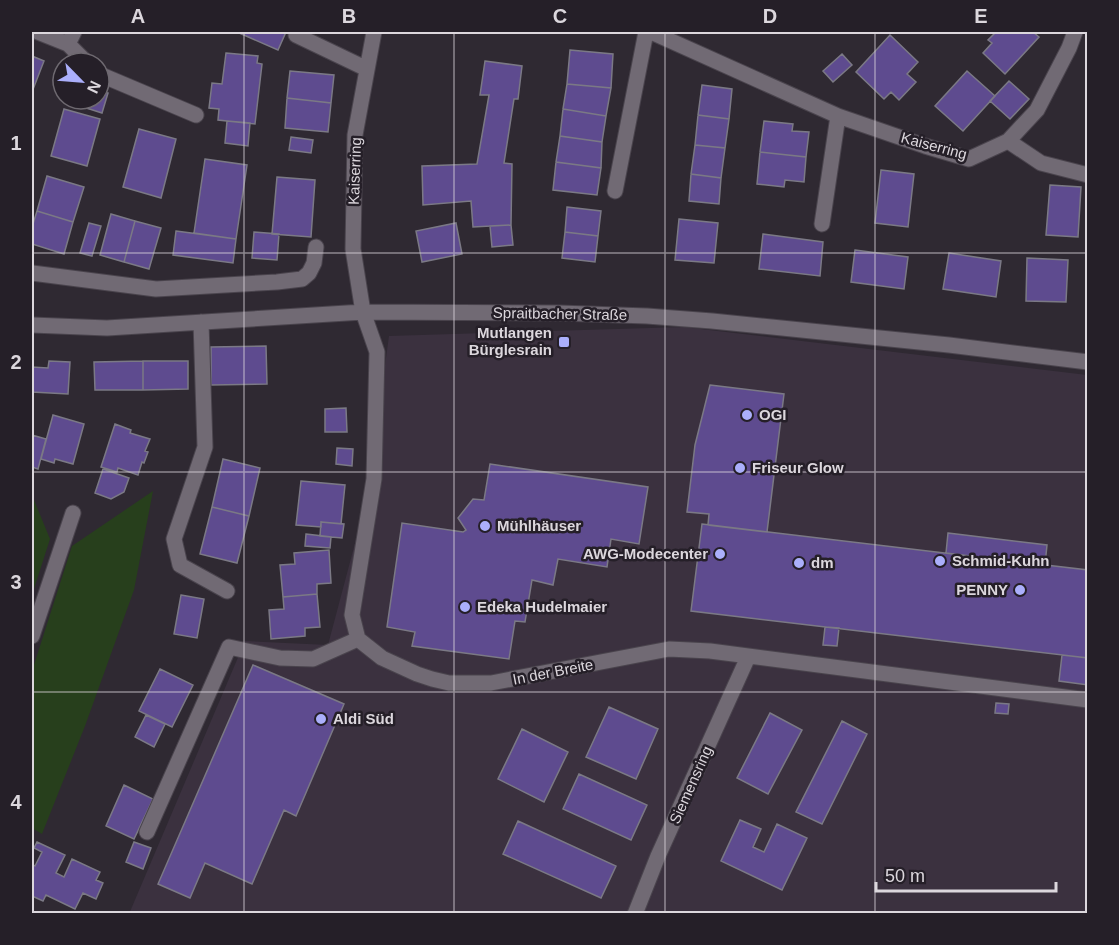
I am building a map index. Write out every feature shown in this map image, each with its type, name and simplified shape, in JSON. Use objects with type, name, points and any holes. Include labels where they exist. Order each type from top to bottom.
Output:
[{"type":"street","points":[[39,32],[71,38],[79,51]]},
{"type":"street","name":"Kaiserring","points":[[363,312],[353,249],[355,135],[374,32]]},
{"type":"street","points":[[615,191],[646,32]]},
{"type":"street","name":"Kaiserring","points":[[651,32],[838,116],[969,159],[1008,141],[1037,110],[1075,32]]},
{"type":"street","points":[[296,35],[367,69]]},
{"type":"street","points":[[111,79],[196,115]]},
{"type":"street","points":[[822,224],[838,116]]},
{"type":"street","points":[[1008,141],[1041,163],[1088,175]]},
{"type":"street","points":[[32,273],[156,289],[277,282],[302,279],[309,273],[314,263],[316,247]]},
{"type":"street","points":[[147,832],[229,647],[280,658],[312,659],[358,639],[352,615],[374,479],[377,352],[363,312]]},
{"type":"street","name":"Spraitbacher Straße","points":[[32,325],[107,328],[363,312],[647,316],[925,342],[1088,362]]},
{"type":"street","points":[[201,322],[205,447],[174,539],[180,565],[227,591]]},
{"type":"street","points":[[32,636],[73,513]]},
{"type":"street","name":"In der Breite","points":[[358,639],[382,658],[432,680],[449,683],[491,683],[669,649],[710,651],[1088,700]]},
{"type":"street","name":"Siemensring","points":[[635,914],[658,856],[748,657]]},
{"type":"shaded area","points":[[684,327],[1087,375],[1087,913],[129,914],[245,641],[328,645],[367,498],[389,336]]},
{"type":"green space","points":[[153,491],[134,590],[85,726],[42,834],[32,828],[32,671],[72,546]]},
{"type":"green space","points":[[32,500],[34,500],[50,539],[32,595]]},
{"type":"building","points":[[237,32],[286,32],[278,50]]},
{"type":"building","points":[[996,32],[1033,32],[1039,37],[1005,74],[983,53],[992,43],[988,40]]},
{"type":"building","points":[[890,35],[918,62],[907,74],[916,82],[899,100],[891,92],[884,99],[856,72]]},
{"type":"building","points":[[570,50],[613,54],[611,88],[567,84]]},
{"type":"building","points":[[226,53],[258,56],[257,63],[262,64],[255,124],[218,120],[219,109],[209,108],[212,83],[222,84]]},
{"type":"building","points":[[842,54],[852,65],[833,82],[823,71]]},
{"type":"building","points":[[32,56],[44,61],[32,92]]},
{"type":"building","points":[[485,61],[522,66],[518,99],[514,99],[504,163],[512,164],[511,225],[473,227],[471,201],[423,205],[422,166],[477,164],[489,95],[480,95]]},
{"type":"building","points":[[290,71],[334,75],[331,103],[287,98]]},
{"type":"building","points":[[967,71],[995,96],[963,131],[935,106]]},
{"type":"building","points":[[1009,81],[1029,99],[1010,119],[990,101]]},
{"type":"building","points":[[567,84],[611,88],[606,116],[563,109]]},
{"type":"building","points":[[702,85],[732,89],[729,119],[698,115]]},
{"type":"building","points":[[287,98],[331,103],[328,132],[285,128]]},
{"type":"building","points":[[563,109],[606,116],[602,142],[560,136]]},
{"type":"building","points":[[63,111],[100,119],[87,166],[51,156]]},
{"type":"building","points":[[698,115],[729,119],[725,148],[695,145]]},
{"type":"building","points":[[227,121],[250,123],[248,146],[225,143]]},
{"type":"building","points":[[764,121],[793,124],[792,131],[809,132],[806,157],[760,152]]},
{"type":"building","points":[[139,129],[176,139],[161,198],[123,187]]},
{"type":"building","points":[[560,136],[602,142],[601,168],[556,162]]},
{"type":"building","points":[[291,137],[313,140],[311,153],[289,150]]},
{"type":"building","points":[[695,145],[725,148],[721,178],[691,174]]},
{"type":"building","points":[[760,152],[806,157],[804,182],[785,180],[784,187],[757,184]]},
{"type":"building","points":[[205,159],[247,165],[236,239],[194,233]]},
{"type":"building","points":[[556,162],[601,168],[597,195],[553,190]]},
{"type":"building","points":[[881,170],[914,174],[908,227],[875,223]]},
{"type":"building","points":[[691,174],[721,178],[719,204],[689,201]]},
{"type":"building","points":[[47,176],[84,187],[73,222],[37,211]]},
{"type":"building","points":[[277,177],[315,180],[311,237],[272,234]]},
{"type":"building","points":[[1050,185],[1081,187],[1078,237],[1046,235]]},
{"type":"building","points":[[567,207],[601,211],[598,236],[565,232]]},
{"type":"building","points":[[37,211],[73,222],[64,254],[32,244],[32,227]]},
{"type":"building","points":[[111,214],[135,221],[124,262],[100,255]]},
{"type":"building","points":[[679,219],[718,223],[714,263],[675,260]]},
{"type":"building","points":[[135,221],[161,228],[149,269],[124,262]]},
{"type":"building","points":[[89,223],[101,226],[92,256],[80,253]]},
{"type":"building","points":[[456,223],[462,254],[422,262],[416,231]]},
{"type":"building","points":[[511,225],[513,245],[492,247],[490,226]]},
{"type":"building","points":[[176,231],[236,239],[233,263],[173,255]]},
{"type":"building","points":[[254,232],[279,234],[277,260],[252,258]]},
{"type":"building","points":[[565,232],[598,236],[595,262],[562,258]]},
{"type":"building","points":[[763,234],[823,242],[820,276],[759,269]]},
{"type":"building","points":[[855,250],[908,257],[904,289],[851,282]]},
{"type":"building","points":[[949,253],[1001,261],[996,297],[943,289]]},
{"type":"building","points":[[1027,258],[1068,260],[1066,302],[1026,301]]},
{"type":"building","points":[[266,346],[267,384],[211,385],[211,347]]},
{"type":"building","points":[[49,361],[70,362],[68,394],[32,392],[32,367],[48,368]]},
{"type":"building","points":[[143,361],[188,361],[188,389],[143,390]]},
{"type":"building","points":[[143,361],[143,390],[95,390],[94,362]]},
{"type":"building","points":[[710,385],[784,394],[767,532],[708,525],[709,514],[687,512],[695,445]]},
{"type":"building","points":[[346,408],[347,432],[325,432],[325,409]]},
{"type":"building","points":[[53,415],[84,424],[73,464],[55,459],[54,463],[41,459]]},
{"type":"building","points":[[115,424],[131,430],[130,433],[150,439],[145,451],[148,452],[138,475],[118,468],[117,472],[101,467]]},
{"type":"building","points":[[32,435],[46,439],[38,469],[32,467]]},
{"type":"building","points":[[337,448],[353,449],[352,466],[336,464]]},
{"type":"building","points":[[223,459],[260,468],[249,516],[212,507]]},
{"type":"building","points":[[490,464],[648,487],[639,544],[611,539],[607,567],[558,559],[553,585],[532,580],[525,622],[515,621],[509,659],[412,646],[415,632],[387,627],[402,523],[463,532],[466,530],[458,518],[473,499],[484,500]]},
{"type":"building","points":[[103,469],[129,478],[124,492],[111,499],[95,493]]},
{"type":"building","points":[[301,481],[345,485],[341,524],[321,522],[321,527],[296,525]]},
{"type":"building","points":[[212,507],[249,516],[237,563],[200,554]]},
{"type":"building","points":[[321,522],[344,524],[342,538],[320,536]]},
{"type":"building","points":[[702,524],[1088,570],[1088,658],[691,611]]},
{"type":"building","points":[[948,533],[1047,545],[1045,565],[946,553]]},
{"type":"building","points":[[306,534],[331,537],[330,548],[305,546]]},
{"type":"building","points":[[329,550],[331,583],[317,584],[317,594],[283,597],[280,565],[295,564],[294,553]]},
{"type":"building","points":[[317,594],[320,627],[305,628],[305,636],[271,639],[269,610],[284,609],[283,597]]},
{"type":"building","points":[[181,595],[204,599],[197,638],[174,634]]},
{"type":"building","points":[[825,627],[839,628],[837,646],[823,645]]},
{"type":"building","points":[[1062,655],[1088,658],[1088,685],[1059,681]]},
{"type":"building","points":[[253,665],[344,704],[296,816],[284,810],[252,884],[205,863],[190,898],[158,884]]},
{"type":"building","points":[[160,669],[193,685],[172,727],[139,711]]},
{"type":"building","points":[[996,703],[1009,704],[1008,714],[995,713]]},
{"type":"building","points":[[609,707],[658,729],[636,779],[586,757]]},
{"type":"building","points":[[770,713],[802,730],[768,794],[737,778]]},
{"type":"building","points":[[146,715],[165,724],[154,747],[135,737]]},
{"type":"building","points":[[842,721],[867,734],[822,824],[796,812]]},
{"type":"building","points":[[522,729],[568,752],[544,802],[498,779]]},
{"type":"building","points":[[579,774],[647,805],[631,840],[563,809]]},
{"type":"building","points":[[124,785],[153,799],[134,839],[106,826]]},
{"type":"building","points":[[740,820],[761,829],[753,847],[764,852],[777,824],[807,838],[782,890],[721,861]]},
{"type":"building","points":[[518,821],[616,866],[601,898],[503,854]]},
{"type":"building","points":[[37,842],[65,855],[56,873],[64,877],[72,859],[100,872],[96,880],[103,883],[96,899],[83,893],[75,909],[46,895],[43,901],[32,896],[32,864],[35,866],[42,852],[34,848]]},
{"type":"building","points":[[134,842],[151,848],[143,869],[126,862]]},
{"type":"place","name":"Mutlangen Bürglesrain","points":[[564,342]]},
{"type":"place","name":"OGI","points":[[747,415]]},
{"type":"place","name":"Friseur Glow","points":[[740,468]]},
{"type":"place","name":"Mühlhäuser","points":[[485,526]]},
{"type":"place","name":"AWG-Modecenter","points":[[720,554]]},
{"type":"place","name":"Schmid-Kuhn","points":[[940,561]]},
{"type":"place","name":"dm","points":[[799,563]]},
{"type":"place","name":"PENNY","points":[[1020,590]]},
{"type":"place","name":"Edeka Hudelmaier","points":[[465,607]]},
{"type":"place","name":"Aldi Süd","points":[[321,719]]}]
